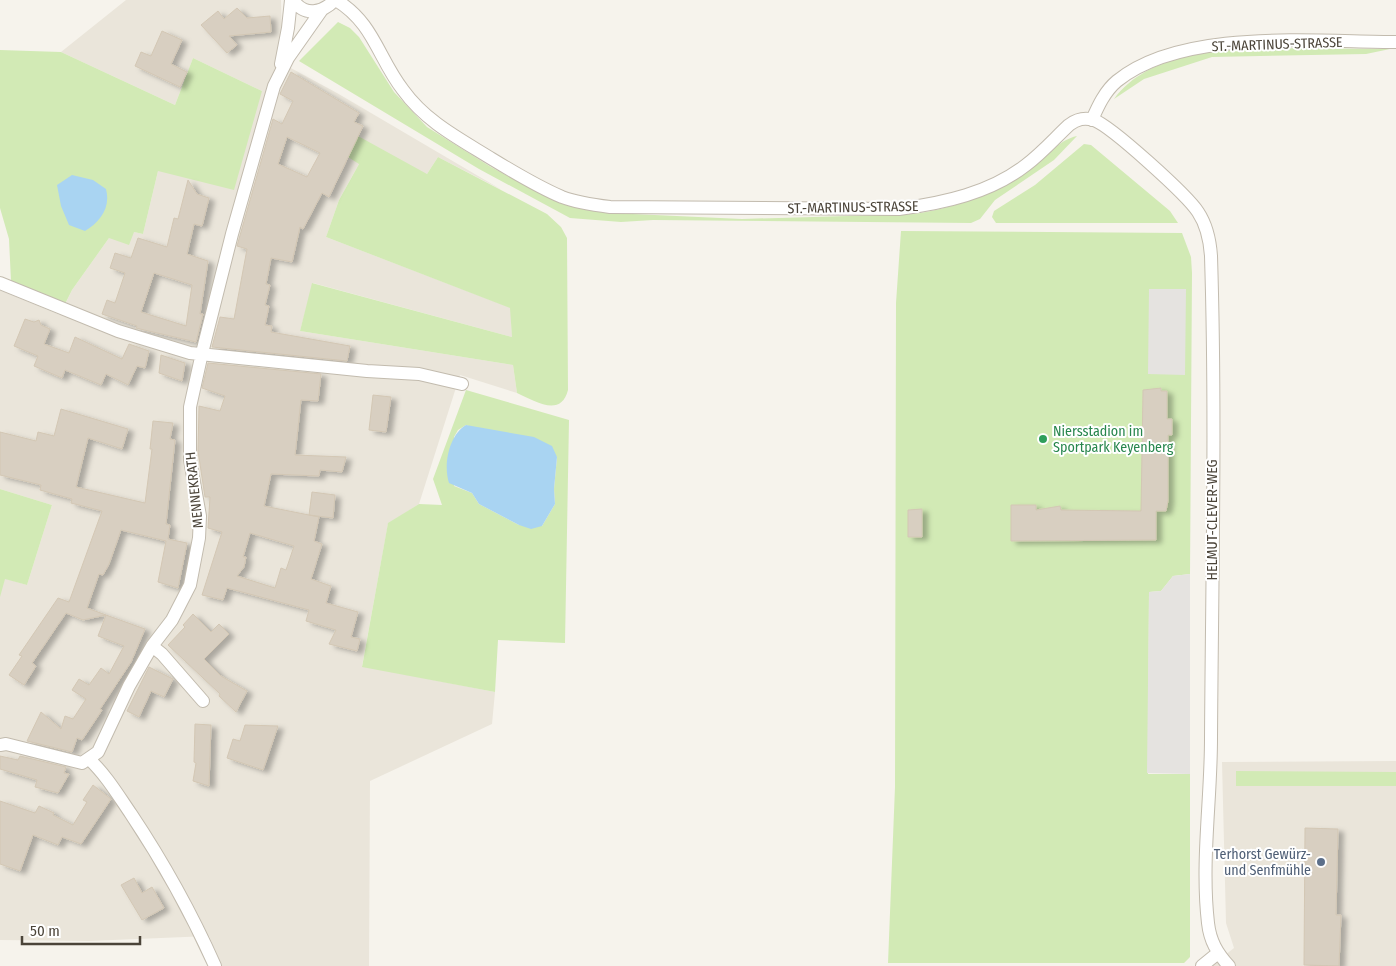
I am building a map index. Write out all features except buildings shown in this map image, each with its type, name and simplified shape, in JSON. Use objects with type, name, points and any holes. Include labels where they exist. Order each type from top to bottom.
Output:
[{"type":"street","points":[[292,0],[306,10],[321,11]]},
{"type":"street","name":"MENNEKRATH","points":[[89,759],[98,752],[129,686],[152,646],[172,620],[183,600],[196,563],[200,516],[190,460],[190,406],[249,170],[278,76],[292,0]]},
{"type":"street","name":"MENNEKRATH","points":[[278,76],[305,31],[321,11],[336,0]]},
{"type":"street","name":"ST.-MARTINUS-STRASSE","points":[[336,0],[365,24],[402,90],[432,121],[520,176],[563,197],[580,203],[610,207],[890,209],[942,204],[973,194],[1026,166],[1077,119],[1092,120],[1105,94],[1116,82],[1153,62],[1191,49],[1244,42],[1396,42]]},
{"type":"street","name":"HELMUT-CLEVER-WEG","points":[[1092,120],[1104,126],[1180,190],[1200,214],[1210,243],[1212,303],[1211,746],[1206,850],[1207,923],[1210,940],[1229,966]]},
{"type":"street","points":[[0,283],[118,331],[170,348],[367,371],[419,374],[462,384]]},
{"type":"street","points":[[152,646],[162,654],[203,701]]},
{"type":"street","points":[[0,745],[6,744],[82,763],[89,759],[100,769],[177,886],[215,966]]},
{"type":"street","points":[[1202,966],[1218,953]]},
{"type":"shaded area","points":[[126,0],[281,0],[282,35],[276,60],[337,93],[502,190],[438,157],[427,174],[359,164],[339,200],[326,237],[511,308],[512,337],[313,283],[300,331],[513,365],[517,393],[460,375],[419,504],[388,524],[362,666],[495,692],[492,724],[370,781],[369,966],[222,966],[209,936],[89,941],[0,940],[0,577],[27,585],[52,505],[0,489],[0,290],[60,315],[72,290],[109,238],[134,232],[143,234],[158,171],[262,91],[193,58],[175,105],[61,52]]},
{"type":"shaded area","points":[[1149,289],[1186,289],[1185,375],[1148,374]]},
{"type":"shaded area","points":[[1190,574],[1190,774],[1147,773],[1149,592],[1161,591],[1173,576]]},
{"type":"shaded area","points":[[1396,761],[1396,966],[1211,966],[1234,948],[1226,923],[1222,762]]},
{"type":"green space","points":[[338,22],[350,28],[359,37],[394,92],[427,127],[491,167],[551,199],[611,213],[742,219],[915,214],[948,207],[994,190],[1023,174],[1060,144],[1077,136],[1054,160],[995,200],[980,219],[971,223],[653,220],[621,222],[570,218],[479,169],[299,61]]},
{"type":"green space","points":[[1272,48],[1390,49],[1366,54],[1212,57],[1144,79],[1114,99],[1129,83],[1146,71],[1165,63],[1208,53]]},
{"type":"green space","points":[[0,50],[61,52],[175,105],[193,58],[262,91],[234,190],[158,171],[143,234],[134,232],[129,245],[109,238],[72,290],[65,304],[11,281],[9,239],[0,208]]},
{"type":"green space","points":[[358,136],[427,174],[438,157],[547,214],[561,227],[567,238],[568,390],[565,398],[560,403],[547,405],[517,393],[513,365],[300,331],[312,283],[512,337],[510,308],[326,237],[339,200],[359,164],[348,157]]},
{"type":"green space","points":[[1084,144],[1091,145],[1170,211],[1178,223],[996,223],[992,217],[994,211],[1035,185]]},
{"type":"green space","name":"Niersstadion im Sportpark Keyenberg","points":[[901,231],[1182,233],[1191,257],[1192,273],[1190,574],[1173,576],[1161,591],[1149,592],[1148,774],[1190,774],[1190,957],[1184,963],[888,963],[895,787],[896,303]]},
{"type":"green space","points":[[466,390],[569,420],[565,643],[498,640],[495,692],[362,667],[388,523],[419,504],[442,505],[433,479]],"holes":[[[466,425],[557,457],[554,489],[555,504],[542,526],[519,525],[479,504],[472,493],[454,486],[454,437],[458,430]]]},
{"type":"green space","points":[[0,489],[52,505],[27,585],[5,579],[0,597]]},
{"type":"green space","points":[[1236,771],[1396,772],[1396,786],[1236,786]]},
{"type":"water","points":[[72,175],[93,180],[106,189],[107,202],[103,214],[100,219],[85,231],[69,225],[61,206],[57,185]]},
{"type":"water","points":[[466,425],[534,437],[552,446],[557,457],[554,489],[555,504],[542,526],[531,529],[519,525],[479,504],[472,493],[449,483],[447,459],[449,451],[455,436]]},
{"type":"place","name":"Niersstadion im Sportpark Keyenberg","points":[[1043,439]]},
{"type":"place","name":"Terhorst Gewürz- und Senfmühle","points":[[1321,862]]}]
